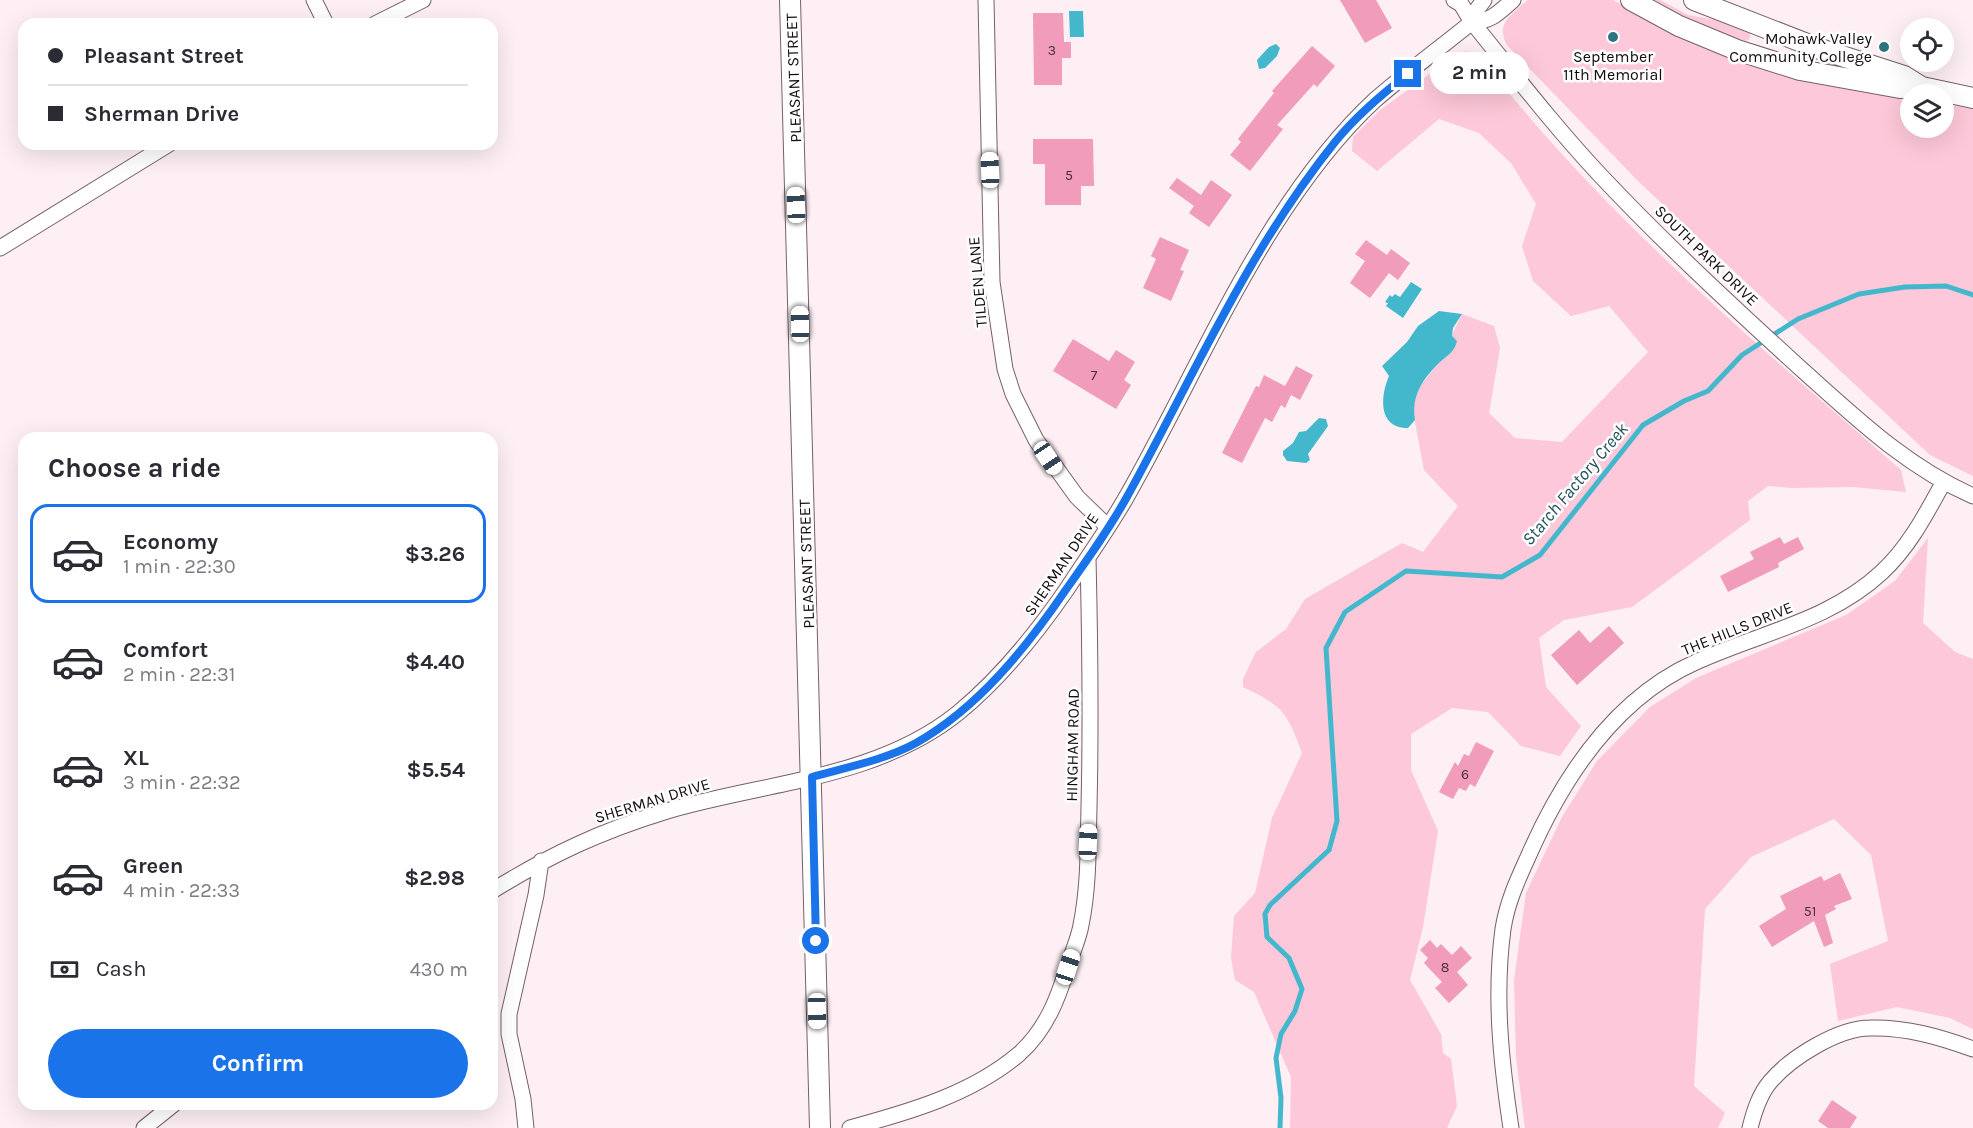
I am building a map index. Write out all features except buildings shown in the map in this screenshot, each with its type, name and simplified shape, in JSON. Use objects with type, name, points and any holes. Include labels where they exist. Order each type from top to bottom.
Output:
[{"type":"street","points":[[314,0],[323,18]]},
{"type":"street","points":[[387,18],[423,0]]},
{"type":"street","name":"PLEASANT STREET","points":[[790,0],[820,1128]]},
{"type":"street","name":"TILDEN LANE","points":[[986,0],[992,282],[1005,369],[1013,394],[1036,440],[1077,497],[1108,527]]},
{"type":"street","name":"SHERMAN DRIVE","points":[[498,887],[578,842],[668,811],[874,760],[916,743],[958,713],[993,682],[1039,629],[1108,527],[1273,228],[1336,140],[1374,101],[1472,22],[1475,12],[1484,0]]},
{"type":"street","name":"SHERMAN DRIVE","points":[[1472,22],[1483,22],[1493,18],[1513,0]]},
{"type":"street","points":[[1631,0],[1679,26],[1737,50],[1800,70],[1900,88]]},
{"type":"street","points":[[1694,0],[1820,49],[1904,76],[1917,84]]},
{"type":"street","name":"SOUTH PARK DRIVE","points":[[1459,1],[1472,22],[1600,175],[1688,263],[1872,432],[1911,463],[1943,483],[1973,496]]},
{"type":"street","points":[[1954,94],[1973,98]]},
{"type":"street","points":[[0,248],[159,150]]},
{"type":"street","name":"THE HILLS DRIVE","points":[[1511,1128],[1500,1059],[1500,965],[1503,928],[1510,896],[1540,830],[1580,761],[1609,726],[1664,680],[1694,662],[1823,613],[1844,602],[1883,572],[1914,535],[1943,483]]},
{"type":"street","name":"HINGHAM ROAD","points":[[850,1128],[896,1116],[953,1094],[988,1076],[1020,1053],[1042,1029],[1055,1006],[1081,927],[1087,885],[1091,713],[1088,558]]},
{"type":"street","points":[[526,1128],[523,1099],[509,1034],[509,1014],[536,895],[541,861]]},
{"type":"street","points":[[1750,1128],[1756,1107],[1770,1082],[1799,1056],[1838,1035],[1867,1028],[1901,1029],[1942,1038],[1973,1049]]},
{"type":"street","points":[[144,1128],[166,1110]]},
{"type":"shaded area","points":[[1528,0],[1613,0],[1677,36],[1734,59],[1825,84],[1900,96],[1900,138],[1954,138],[1954,106],[1973,109],[1973,476],[1930,455],[1638,181],[1507,45],[1503,31],[1511,15]]},
{"type":"shaded area","points":[[1654,0],[1660,0],[1688,15],[1722,21],[1750,32],[1750,38],[1747,41],[1724,34]]},
{"type":"shaded area","points":[[1466,51],[1478,54],[1525,112],[1625,220],[1733,323],[1901,470],[1906,492],[1853,487],[1768,486],[1748,501],[1750,520],[1632,607],[1564,620],[1539,638],[1546,687],[1581,726],[1560,756],[1521,746],[1488,712],[1452,708],[1411,734],[1411,770],[1438,831],[1423,927],[1410,980],[1441,1034],[1443,1053],[1451,1059],[1457,1106],[1447,1128],[1290,1128],[1291,1077],[1254,992],[1235,980],[1231,958],[1234,916],[1255,893],[1272,818],[1302,753],[1292,728],[1282,712],[1275,705],[1243,687],[1243,679],[1256,652],[1286,629],[1305,599],[1402,543],[1423,552],[1458,506],[1424,470],[1412,406],[1420,386],[1438,364],[1462,314],[1494,326],[1500,348],[1489,413],[1515,438],[1562,442],[1648,352],[1609,306],[1571,316],[1533,281],[1522,246],[1536,204],[1511,163],[1479,133],[1439,119],[1377,171],[1352,151],[1353,137],[1380,110],[1456,55]]},
{"type":"shaded area","points":[[1928,538],[1923,623],[1955,652],[1973,659],[1973,1029],[1950,1018],[1897,1007],[1838,1021],[1830,964],[1888,941],[1871,855],[1834,819],[1751,857],[1705,909],[1694,1086],[1725,1113],[1718,1128],[1525,1128],[1516,1057],[1514,980],[1526,893],[1562,817],[1597,761],[1650,707],[1696,678],[1846,615],[1895,581]]},
{"type":"water","points":[[1069,11],[1083,11],[1084,37],[1070,37]]},
{"type":"water","points":[[1276,44],[1280,48],[1277,56],[1265,68],[1259,69],[1257,60],[1269,47]]},
{"type":"water","points":[[1411,282],[1422,289],[1403,318],[1386,306],[1388,303],[1385,302],[1390,295],[1392,297],[1395,294],[1400,297]]},
{"type":"water","points":[[1439,311],[1462,314],[1453,328],[1452,336],[1457,341],[1456,345],[1431,371],[1418,390],[1414,404],[1415,420],[1408,428],[1398,427],[1386,417],[1384,410],[1384,393],[1389,376],[1382,366],[1407,342],[1418,326]]},
{"type":"water","points":[[1319,418],[1326,419],[1328,426],[1308,454],[1310,460],[1306,463],[1287,461],[1283,451],[1293,443],[1299,432],[1306,431]]},
{"type":"waterway","name":"Starch Factory Creek","points":[[1280,1128],[1281,1098],[1276,1058],[1281,1034],[1295,1011],[1302,989],[1289,958],[1267,937],[1265,914],[1270,905],[1329,850],[1337,821],[1326,648],[1345,612],[1406,571],[1502,577],[1540,555],[1643,425],[1684,401],[1708,391],[1742,355],[1798,319],[1859,294],[1905,287],[1946,286],[1973,295]]},
{"type":"place","name":"September 11th Memorial","points":[[1613,37]]},
{"type":"place","name":"Mohawk Valley Community College","points":[[1884,47]]},
{"type":"route","points":[[816,941],[812,777],[874,760],[916,743],[958,713],[993,682],[1039,629],[1126,498],[1223,315],[1273,228],[1336,140],[1374,101],[1408,74]]}]
